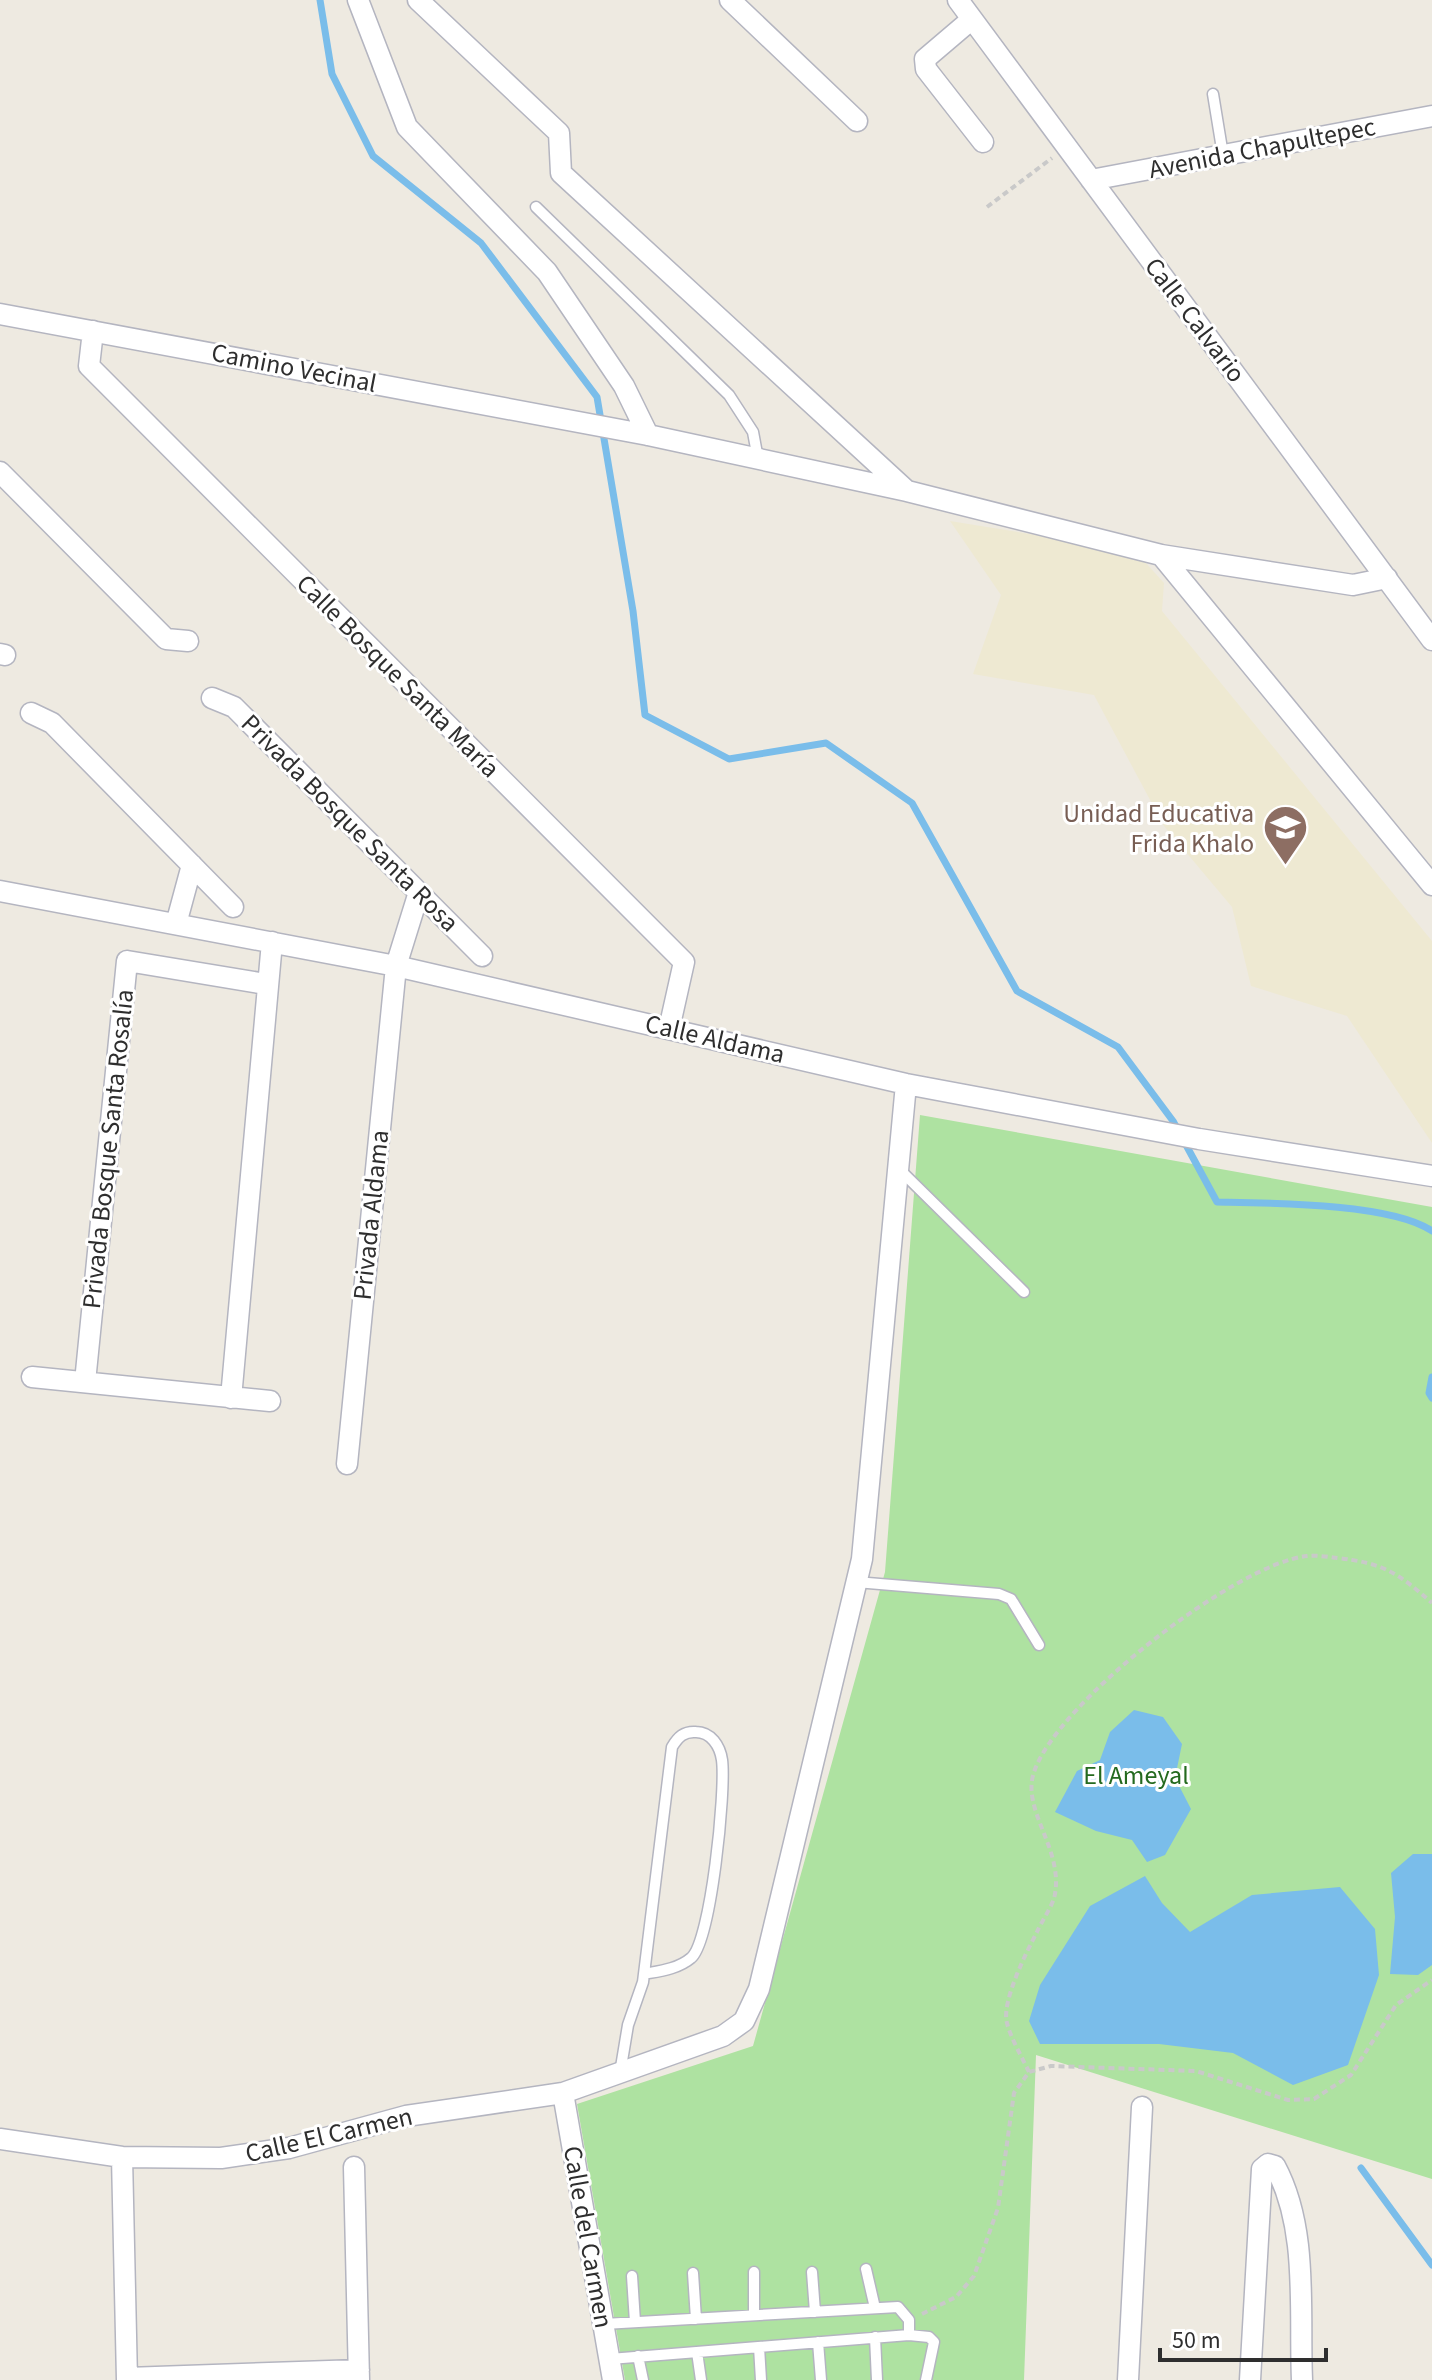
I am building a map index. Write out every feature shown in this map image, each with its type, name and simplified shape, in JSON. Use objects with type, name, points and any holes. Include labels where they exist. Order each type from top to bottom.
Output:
[{"type":"street","points":[[358,0],[407,127],[547,272],[624,386],[648,435],[907,491],[1161,555],[1353,585],[1387,578]]},
{"type":"street","points":[[418,0],[559,133],[561,173],[907,491]]},
{"type":"street","points":[[730,0],[857,121]]},
{"type":"street","name":"Calle Calvario","points":[[958,0],[1432,640]]},
{"type":"street","points":[[972,19],[925,59],[926,69],[983,142]]},
{"type":"street","name":"Avenida Chapultepec","points":[[1091,180],[1432,116]]},
{"type":"street","name":"Camino Vecinal","points":[[0,314],[648,435]]},
{"type":"street","name":"Calle Bosque Santa María","points":[[93,331],[89,366],[684,962],[669,1029]]},
{"type":"street","points":[[0,472],[166,639],[188,641]]},
{"type":"street","points":[[1161,555],[1432,885]]},
{"type":"street","name":"Privada Bosque Santa Rosa","points":[[212,698],[234,707],[482,956]]},
{"type":"street","points":[[31,713],[52,723],[233,907]]},
{"type":"street","points":[[176,924],[192,865]]},
{"type":"street","name":"Calle Aldama","points":[[0,891],[176,924],[270,951],[396,966],[906,1084],[1199,1139],[1432,1176]]},
{"type":"street","name":"Privada Aldama","points":[[347,1464],[396,966],[419,892]]},
{"type":"street","points":[[231,1398],[270,951]]},
{"type":"street","name":"Privada Bosque Santa Rosalía","points":[[85,1382],[127,961],[266,984]]},
{"type":"street","name":"Calle El Carmen","points":[[0,2139],[122,2157],[221,2158],[289,2148],[406,2116],[563,2093],[723,2036],[744,2021],[759,1989],[863,1544],[906,1084]]},
{"type":"street","points":[[32,1377],[270,1401]]},
{"type":"street","name":"Calle del Carmen","points":[[563,2093],[613,2380]]},
{"type":"street","points":[[1128,2380],[1142,2107]]},
{"type":"street","points":[[122,2157],[127,2379],[359,2375],[354,2167]]},
{"type":"street","points":[[1250,2380],[1262,2169],[1268,2164],[1275,2166],[1296,2219],[1302,2380]]},
{"type":"lane","points":[[1213,94],[1223,155]]},
{"type":"lane","points":[[536,207],[729,395],[753,432],[758,459]]},
{"type":"lane","points":[[898,1168],[1024,1292]]},
{"type":"lane","points":[[856,1582],[999,1594],[1011,1599],[1039,1645]]},
{"type":"lane","points":[[620,2073],[628,2025],[644,1974],[672,1747],[678,1738],[691,1731],[706,1732],[714,1740],[722,1758],[723,1805],[704,1934],[691,1958],[675,1967],[644,1974]]},
{"type":"lane","points":[[866,2269],[875,2308]]},
{"type":"lane","points":[[754,2272],[754,2315]]},
{"type":"lane","points":[[812,2272],[815,2312]]},
{"type":"lane","points":[[693,2273],[696,2319]]},
{"type":"lane","points":[[632,2276],[635,2322]]},
{"type":"lane","points":[[604,2324],[898,2307],[909,2320],[909,2335]]},
{"type":"lane","points":[[610,2359],[909,2335],[929,2337],[934,2342],[926,2380]]},
{"type":"lane","points":[[875,2337],[877,2380]]},
{"type":"lane","points":[[818,2342],[821,2380]]},
{"type":"lane","points":[[759,2347],[761,2380]]},
{"type":"lane","points":[[697,2352],[701,2380]]},
{"type":"lane","points":[[638,2356],[643,2380]]},
{"type":"path","points":[[987,207],[1067,146]]},
{"type":"path","points":[[1029,2072],[1006,2020],[1019,1968],[1055,1895],[1054,1855],[1031,1799],[1033,1774],[1045,1747],[1071,1713],[1133,1659],[1232,1584],[1278,1562],[1310,1555],[1371,1562],[1398,1573],[1432,1603]]},
{"type":"shaded area","name":"Unidad Educativa Frida Khalo","points":[[950,521],[1135,551],[1164,583],[1162,611],[1432,941],[1432,1143],[1347,1016],[1251,986],[1232,907],[1164,826],[1094,695],[973,674],[1001,595]]},
{"type":"green space","name":"El Ameyal","points":[[920,1115],[1432,1207],[1432,2179],[1036,2055],[1024,2380],[625,2380],[577,2104],[753,2046],[885,1572]]},
{"type":"water","points":[[1134,1710],[1163,1717],[1182,1744],[1175,1778],[1191,1809],[1165,1855],[1147,1862],[1132,1840],[1096,1831],[1055,1812],[1077,1771],[1100,1760],[1110,1732]]},
{"type":"water","points":[[1413,1854],[1432,1854],[1432,1965],[1418,1975],[1390,1974],[1395,1917],[1391,1873]]},
{"type":"water","points":[[1145,1876],[1162,1903],[1190,1932],[1252,1895],[1340,1887],[1375,1929],[1379,1975],[1348,2065],[1293,2085],[1233,2053],[1159,2044],[1040,2044],[1029,2021],[1040,1985],[1090,1906]]},
{"type":"waterway","points":[[320,0],[332,74],[373,156],[481,243],[597,397],[633,611],[645,715],[729,759],[826,743],[912,803],[1017,991],[1118,1047],[1173,1121],[1217,1202],[1297,1204],[1360,1210],[1389,1215],[1432,1231]]},
{"type":"waterway","points":[[1432,1377],[1429,1393],[1432,1398]]},
{"type":"waterway","points":[[1361,2168],[1432,2265]]},
{"type":"place","name":"Unidad Educativa Frida Khalo","points":[[1285,867]]}]
